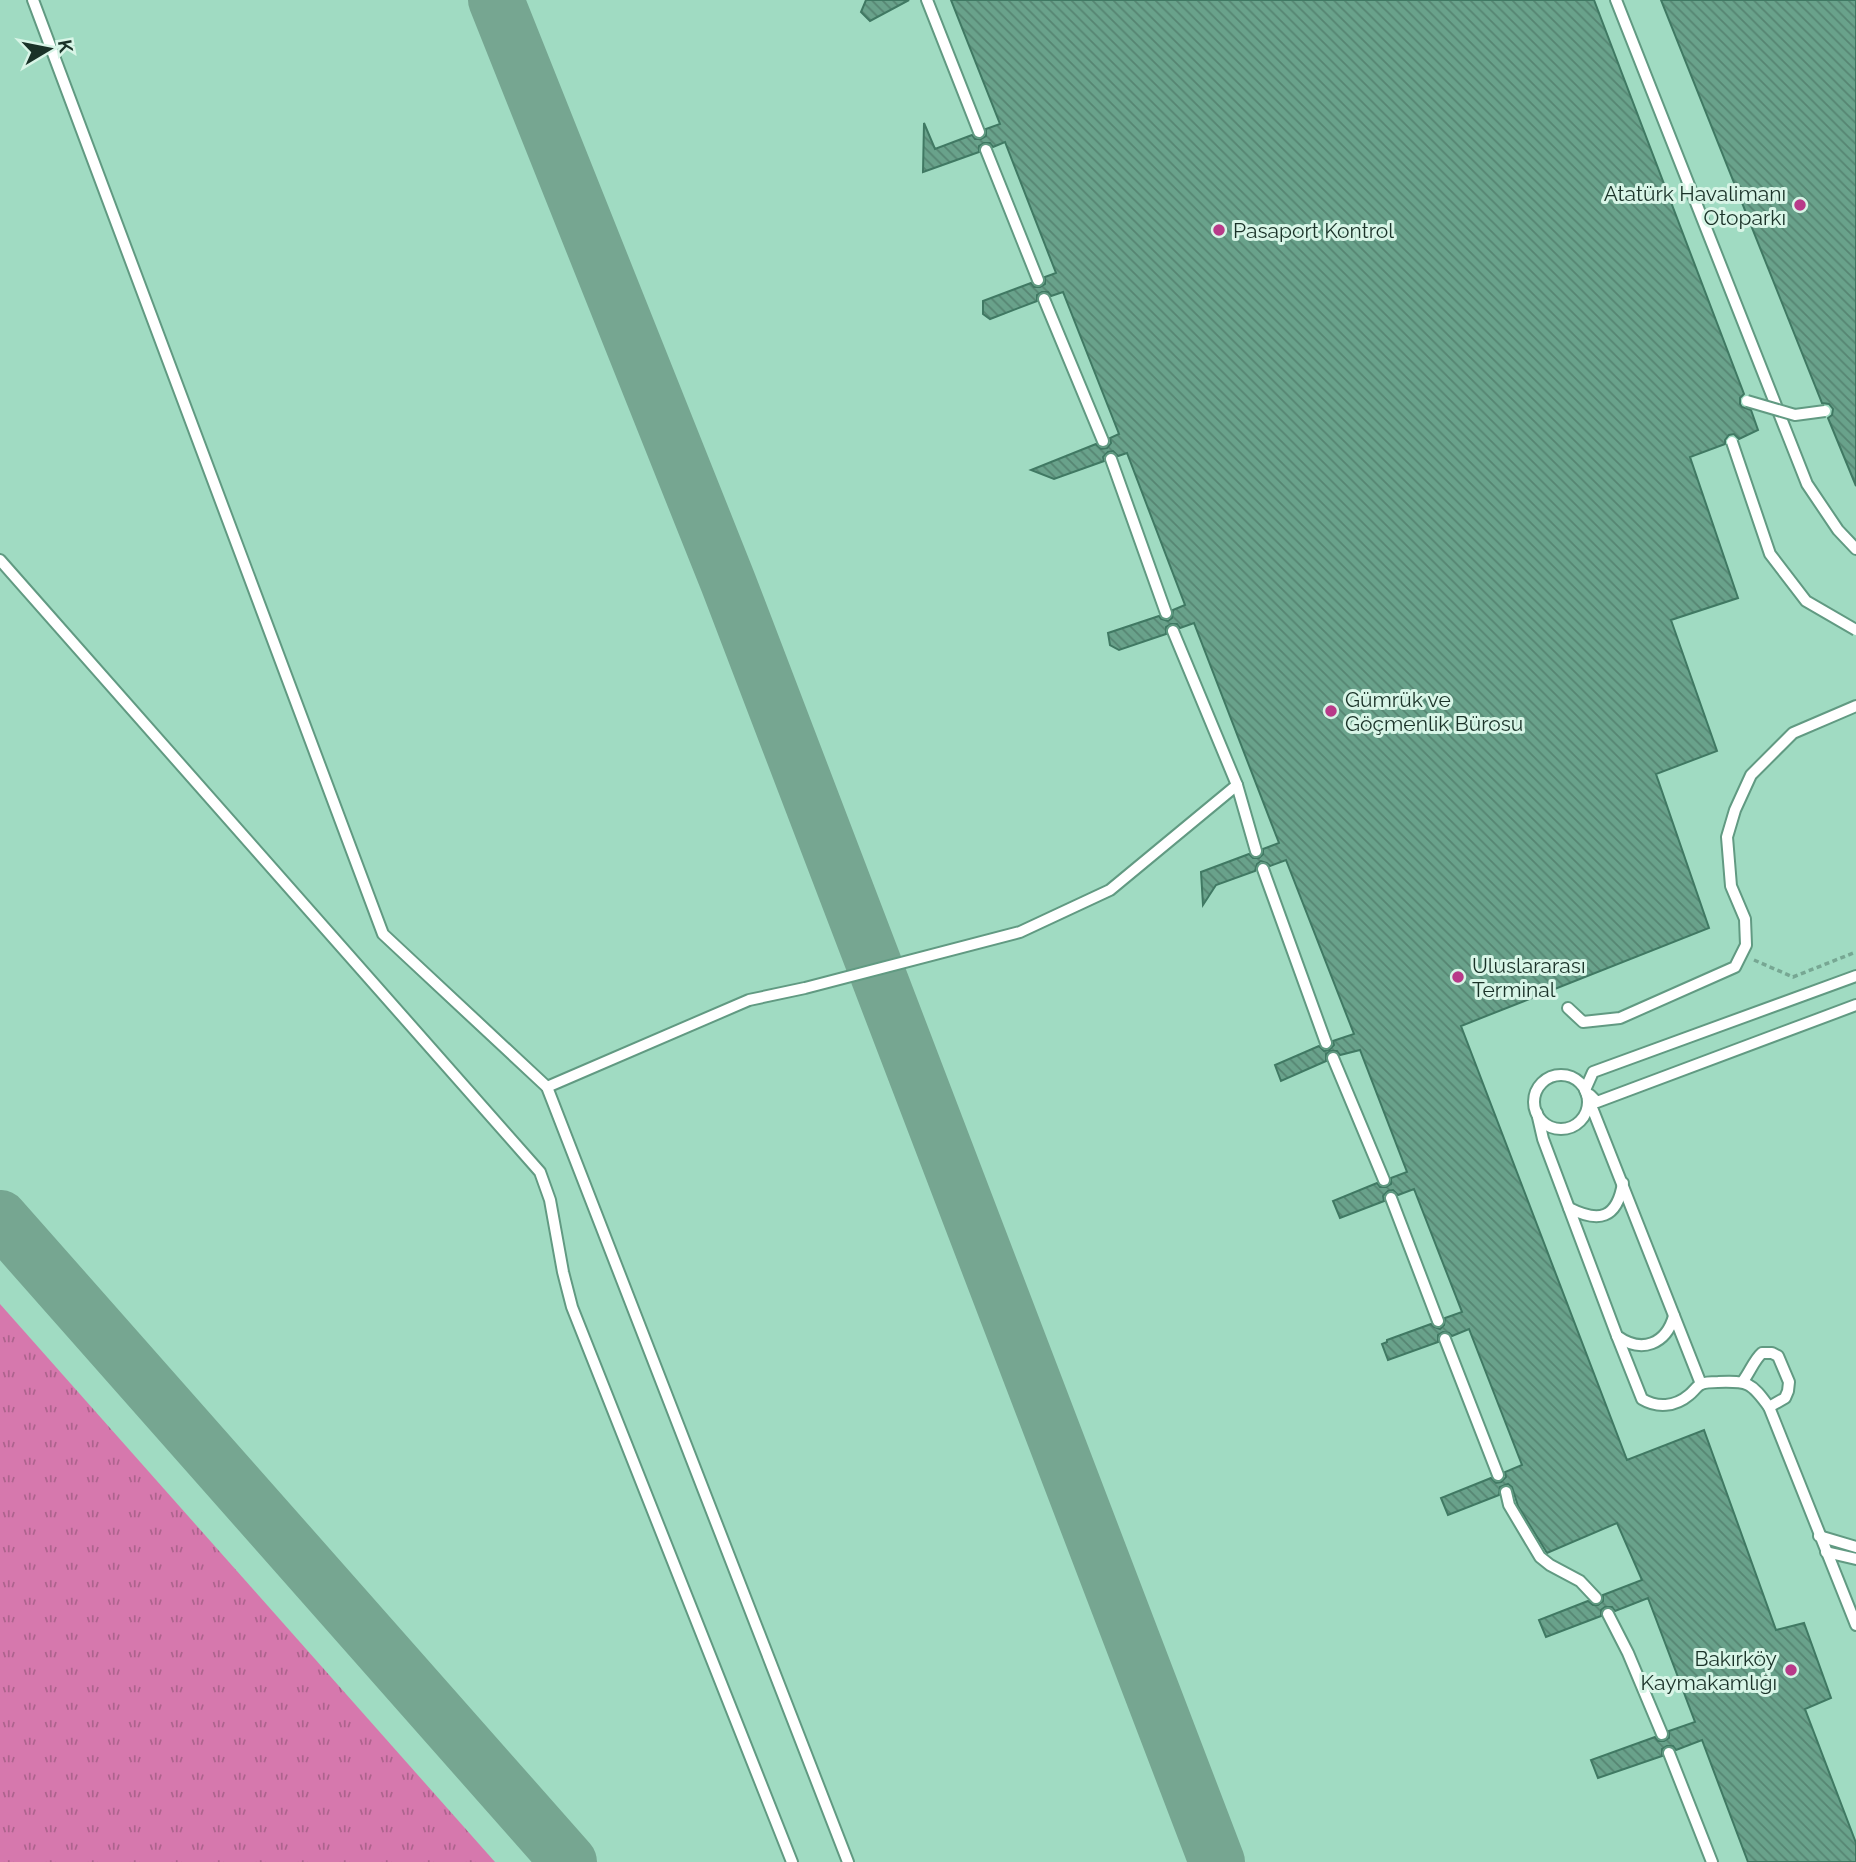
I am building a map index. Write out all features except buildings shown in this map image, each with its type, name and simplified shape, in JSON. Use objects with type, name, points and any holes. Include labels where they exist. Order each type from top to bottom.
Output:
[{"type":"lane","points":[[33,0],[383,934],[547,1087],[848,1862]]},
{"type":"lane","points":[[927,0],[979,132]]},
{"type":"lane","points":[[1616,0],[1807,484],[1838,530],[1856,549]]},
{"type":"lane","points":[[986,150],[1038,280]]},
{"type":"lane","points":[[1044,299],[1103,441]]},
{"type":"lane","points":[[1747,401],[1795,415],[1825,411]]},
{"type":"lane","points":[[1732,442],[1770,554],[1806,601],[1856,630]]},
{"type":"lane","points":[[1111,459],[1166,613]]},
{"type":"lane","points":[[0,560],[540,1172],[550,1200],[572,1307],[792,1862]]},
{"type":"lane","points":[[1173,631],[1237,785],[1256,851]]},
{"type":"lane","points":[[1568,1008],[1583,1022],[1620,1018],[1735,967],[1746,945],[1745,919],[1731,886],[1727,837],[1735,810],[1751,775],[1793,733],[1856,706]]},
{"type":"lane","points":[[547,1087],[749,1000],[1020,932],[1110,890],[1237,785]]},
{"type":"lane","points":[[1263,869],[1326,1043]]},
{"type":"lane","points":[[1537,1113],[1541,1120],[1556,1129],[1572,1126],[1580,1122],[1585,1115],[1588,1098],[1585,1090],[1593,1072],[1856,976]]},
{"type":"lane","points":[[1856,1005],[1597,1102],[1573,1078],[1554,1076],[1539,1086],[1534,1104],[1543,1139],[1642,1399],[1649,1404],[1662,1406],[1686,1398],[1702,1384],[1743,1381],[1759,1393],[1769,1408],[1856,1625]]},
{"type":"lane","points":[[1333,1058],[1384,1180]]},
{"type":"lane","points":[[1585,1090],[1702,1384]]},
{"type":"lane","points":[[1569,1208],[1582,1215],[1594,1217],[1612,1212],[1623,1184]]},
{"type":"lane","points":[[1391,1198],[1438,1321]]},
{"type":"lane","points":[[1617,1336],[1638,1345],[1652,1343],[1663,1337],[1671,1326],[1674,1315]]},
{"type":"lane","points":[[1446,1339],[1499,1475]]},
{"type":"lane","points":[[1743,1381],[1755,1359],[1762,1353],[1778,1356],[1789,1382],[1788,1391],[1784,1398],[1769,1408]]},
{"type":"lane","points":[[1506,1492],[1509,1505],[1540,1557],[1580,1581],[1596,1598]]},
{"type":"lane","points":[[1819,1536],[1856,1546]]},
{"type":"lane","points":[[1826,1552],[1856,1559]]},
{"type":"lane","points":[[1608,1614],[1628,1653],[1662,1734]]},
{"type":"lane","points":[[1669,1753],[1712,1862]]},
{"type":"path","points":[[1741,955],[1793,977],[1856,952]]},
{"type":"green space","points":[[0,1304],[495,1862],[0,1862]]},
{"type":"taxiway","points":[[496,0],[728,582],[1217,1862]]},
{"type":"taxiway","points":[[0,1218],[569,1862]]},
{"type":"place","name":"Atatürk Havalimanı Otoparkı","points":[[1800,205]]},
{"type":"place","name":"Pasaport Kontrol","points":[[1219,230]]},
{"type":"place","name":"Gümrük ve Göçmenlik Bürosu","points":[[1331,711]]},
{"type":"place","name":"Uluslararası Terminal","points":[[1458,977]]},
{"type":"place","name":"Bakırköy Kaymakamlığı","points":[[1791,1670]]}]
